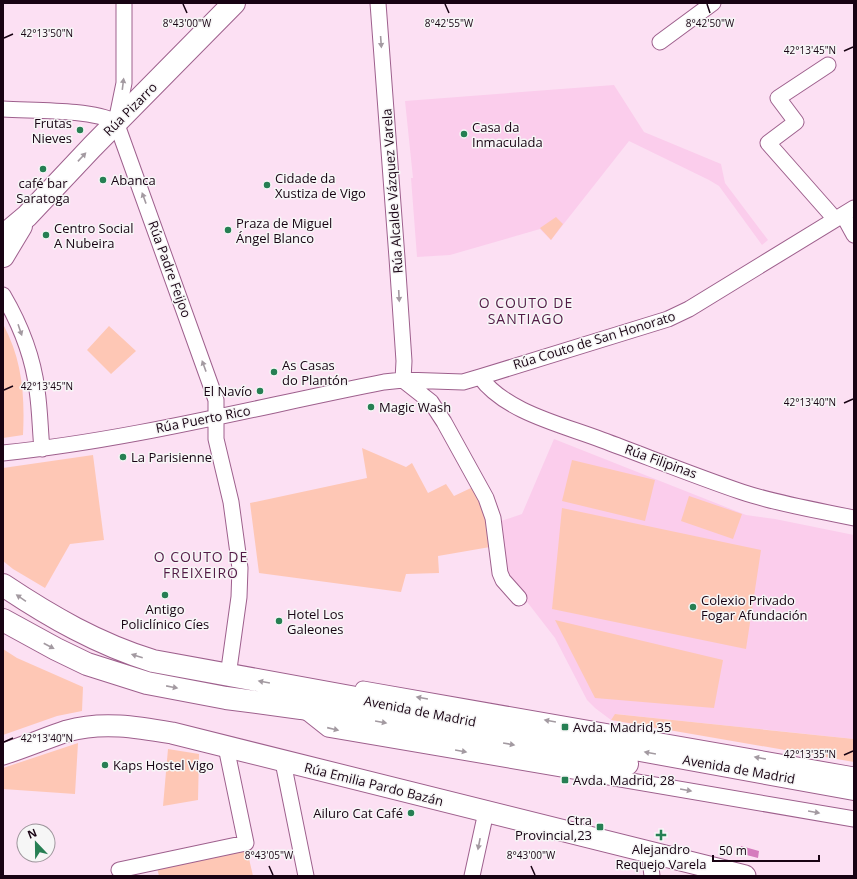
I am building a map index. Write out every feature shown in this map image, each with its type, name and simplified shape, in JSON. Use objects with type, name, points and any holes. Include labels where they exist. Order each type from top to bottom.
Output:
[{"type":"main road","name":"Rúa Pizarro","points":[[4,248],[27,216],[116,122],[234,3]]},
{"type":"main road","name":"Avenida de Madrid","points":[[3,586],[67,626],[123,652],[153,661],[228,676],[302,698],[854,805]]},
{"type":"main road","name":"Avenida de Madrid","points":[[3,620],[87,664],[147,683],[226,698],[302,698],[854,789]]},
{"type":"street","points":[[3,109],[88,114],[105,117],[116,122],[124,83],[124,3]]},
{"type":"street","name":"Rúa Alcalde Vázquez Varela","points":[[378,3],[404,361],[403,380]]},
{"type":"street","points":[[660,42],[713,3]]},
{"type":"street","points":[[828,65],[778,98],[796,122],[768,143],[844,214],[854,234]]},
{"type":"street","name":"Rúa Padre Feijoo","points":[[116,122],[215,396],[217,417],[216,439],[231,502],[240,568],[239,597],[228,676]]},
{"type":"street","name":"Rúa Couto de San Honorato","points":[[403,380],[463,382],[668,319],[689,308],[844,214]]},
{"type":"street","points":[[3,295],[16,317],[30,359],[37,389],[42,449]]},
{"type":"street","name":"Rúa Filipinas","points":[[480,377],[488,388],[502,400],[539,416],[742,492],[800,507],[854,518]]},
{"type":"street","points":[[403,380],[431,402],[444,422],[486,498],[493,518],[500,573],[503,580],[519,598]]},
{"type":"street","name":"Rúa Puerto Rico","points":[[3,453],[42,449],[217,417],[347,389],[403,380]]},
{"type":"street","points":[[302,698],[336,684],[854,775]]},
{"type":"street","name":"Avenida de Madrid","points":[[302,698],[328,729],[854,819]]},
{"type":"street","name":"Rúa Emilia Pardo Bazán","points":[[3,754],[68,731],[111,725],[172,733],[283,762],[649,851],[745,876]]},
{"type":"street","points":[[119,870],[246,843],[226,746]]},
{"type":"street","points":[[283,762],[306,876]]},
{"type":"street","points":[[472,876],[486,812]]},
{"type":"street","points":[[649,851],[652,876]]},
{"type":"shaded area","points":[[614,85],[644,132],[721,164],[725,183],[768,240],[762,245],[719,186],[629,141],[551,240],[540,229],[450,255],[417,257],[411,178],[413,178],[405,101]]},
{"type":"shaded area","points":[[556,217],[563,224],[551,240],[540,228]]},
{"type":"shaded area","points":[[3,324],[14,350],[21,378],[23,392],[23,435],[3,438]]},
{"type":"shaded area","points":[[109,326],[136,351],[111,374],[87,350]]},
{"type":"shaded area","name":"Colexio Privado Fogar Afundación","points":[[554,439],[746,515],[775,519],[854,535],[854,739],[616,714],[611,720],[587,700],[555,638],[507,576],[498,522],[522,514]]},
{"type":"shaded area","points":[[362,448],[406,467],[412,463],[428,493],[446,484],[454,496],[473,487],[485,516],[490,547],[438,556],[439,573],[406,574],[401,592],[259,573],[250,503],[367,478]]},
{"type":"shaded area","points":[[93,455],[104,540],[70,544],[45,588],[13,569],[3,561],[3,468]]},
{"type":"shaded area","points":[[572,460],[655,480],[645,521],[562,501]]},
{"type":"shaded area","points":[[689,496],[742,514],[733,539],[681,521]]},
{"type":"shaded area","points":[[562,508],[761,550],[746,649],[552,609]]},
{"type":"shaded area","points":[[555,620],[723,660],[714,708],[595,698]]},
{"type":"shaded area","points":[[3,649],[17,658],[83,687],[82,711],[57,716],[3,735]]},
{"type":"shaded area","points":[[615,714],[854,739],[854,762],[611,720]]},
{"type":"shaded area","points":[[78,743],[75,794],[3,789],[3,768]]},
{"type":"shaded area","points":[[168,749],[199,754],[198,800],[163,806]]},
{"type":"shaded area","points":[[741,846],[759,851],[758,858],[739,853]]},
{"type":"shaded area","points":[[247,850],[253,876],[159,876],[157,868]]},
{"type":"place","name":"Frutas Nieves","points":[[80,130]]},
{"type":"place","name":"Casa da Inmaculada","points":[[464,134]]},
{"type":"place","name":"café bar Saratoga","points":[[43,169]]},
{"type":"place","name":"Abanca","points":[[103,180]]},
{"type":"place","name":"Cidade da Xustiza de Vigo","points":[[267,185]]},
{"type":"place","name":"Praza de Miguel Ángel Blanco","points":[[228,230]]},
{"type":"place","name":"Centro Social A Nubeira","points":[[46,235]]},
{"type":"place","name":"As Casas do Plantón","points":[[274,372]]},
{"type":"place","name":"El Navío","points":[[260,391]]},
{"type":"place","name":"Magic Wash","points":[[371,407]]},
{"type":"place","name":"La Parisienne","points":[[123,457]]},
{"type":"place","name":"Antigo Policlínico Cíes","points":[[165,595]]},
{"type":"place","name":"Colexio Privado Fogar Afundación","points":[[693,607]]},
{"type":"place","name":"Hotel Los Galeones","points":[[279,621]]},
{"type":"place","name":"Avda. Madrid,35","points":[[565,727]]},
{"type":"place","name":"Kaps Hostel Vigo","points":[[105,765]]},
{"type":"place","name":"Avda. Madrid, 28","points":[[565,780]]},
{"type":"place","name":"Ailuro Cat Café","points":[[411,813]]},
{"type":"place","name":"Ctra Provincial,23","points":[[600,827]]},
{"type":"place","name":"Alejandro Requejo Varela","points":[[661,835]]},
{"type":"district","name":"O COUTO DE SANTIAGO","points":[[526,312]]},
{"type":"district","name":"O COUTO DE FREIXEIRO","points":[[201,566]]}]
